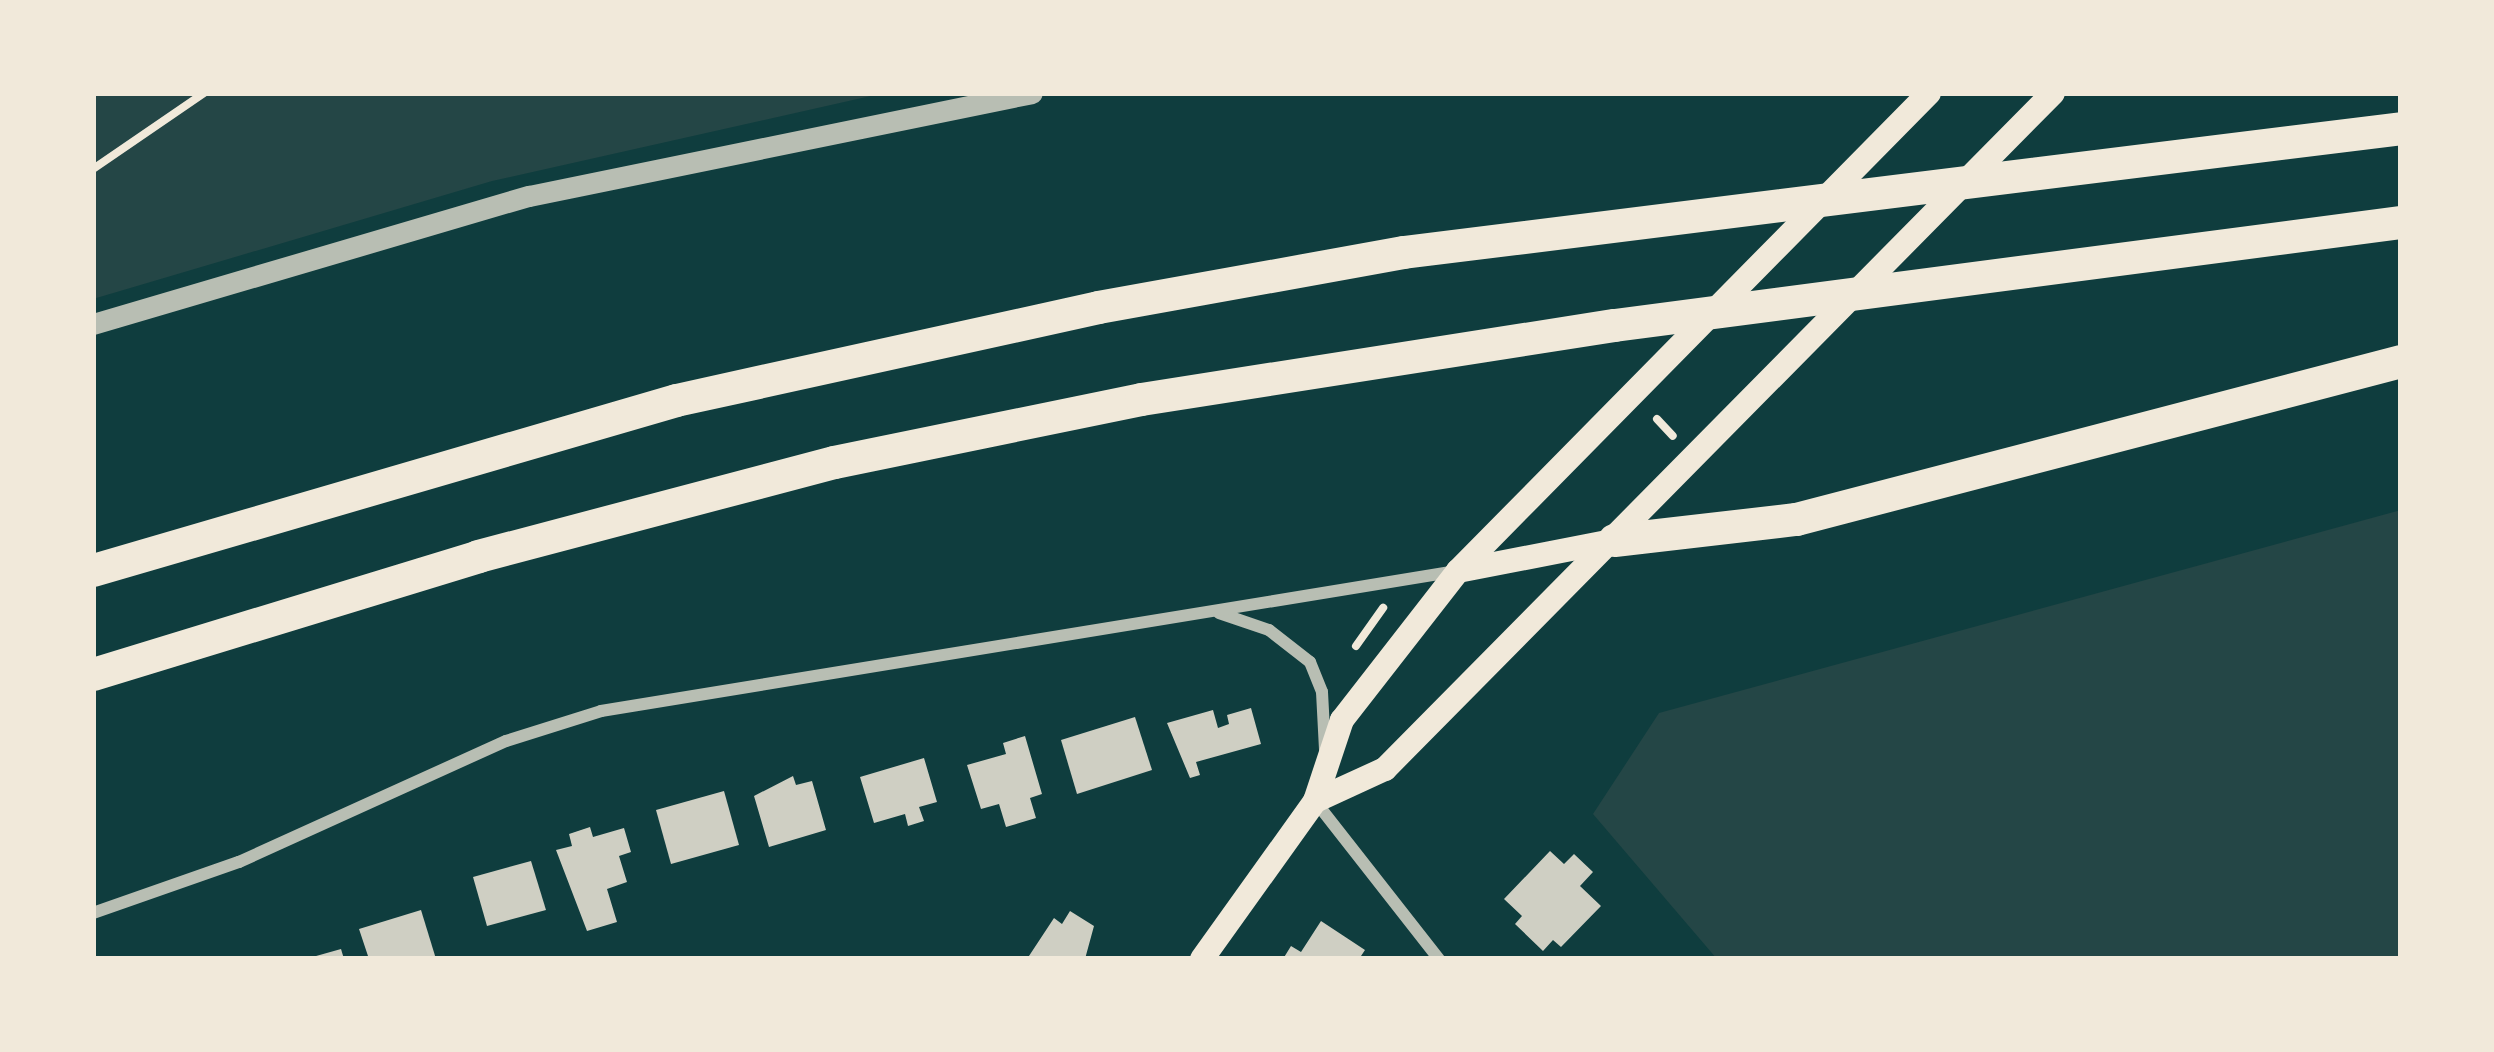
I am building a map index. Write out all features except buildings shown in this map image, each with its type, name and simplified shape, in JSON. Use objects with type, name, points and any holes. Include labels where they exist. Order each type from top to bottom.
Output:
[{"type":"highway","points":[[93,570],[420,469],[904,346],[1344,261],[1743,207],[2089,171],[2401,128]]},
{"type":"highway","points":[[93,674],[478,556],[834,462],[1141,399],[1614,325],[2401,222]]},
{"type":"highway","points":[[1614,540],[1796,519],[2401,361]]},
{"type":"main road","points":[[1202,959],[1316,801],[1325,755],[1342,720],[1457,571],[1929,93]]},
{"type":"main road","points":[[1316,801],[1385,769],[2053,93]]},
{"type":"main road","points":[[1457,571],[1614,540]]},
{"type":"street","points":[[93,324],[529,196],[1032,93]]},
{"type":"street","points":[[93,913],[239,862],[506,741],[601,711],[1457,571]]},
{"type":"street","points":[[1212,611],[1269,630],[1310,662],[1322,692],[1325,755]]},
{"type":"street","points":[[1316,801],[1439,959]]},
{"type":"path","points":[[93,169],[204,93]]},
{"type":"path","points":[[1657,419],[1678,442]]},
{"type":"path","points":[[1348,656],[1383,608]]},
{"type":"shaded area","points":[[93,93],[884,93],[492,181],[93,299]]},
{"type":"shaded area","points":[[2401,510],[2401,959],[1717,959],[1593,814],[1659,713]]}]
